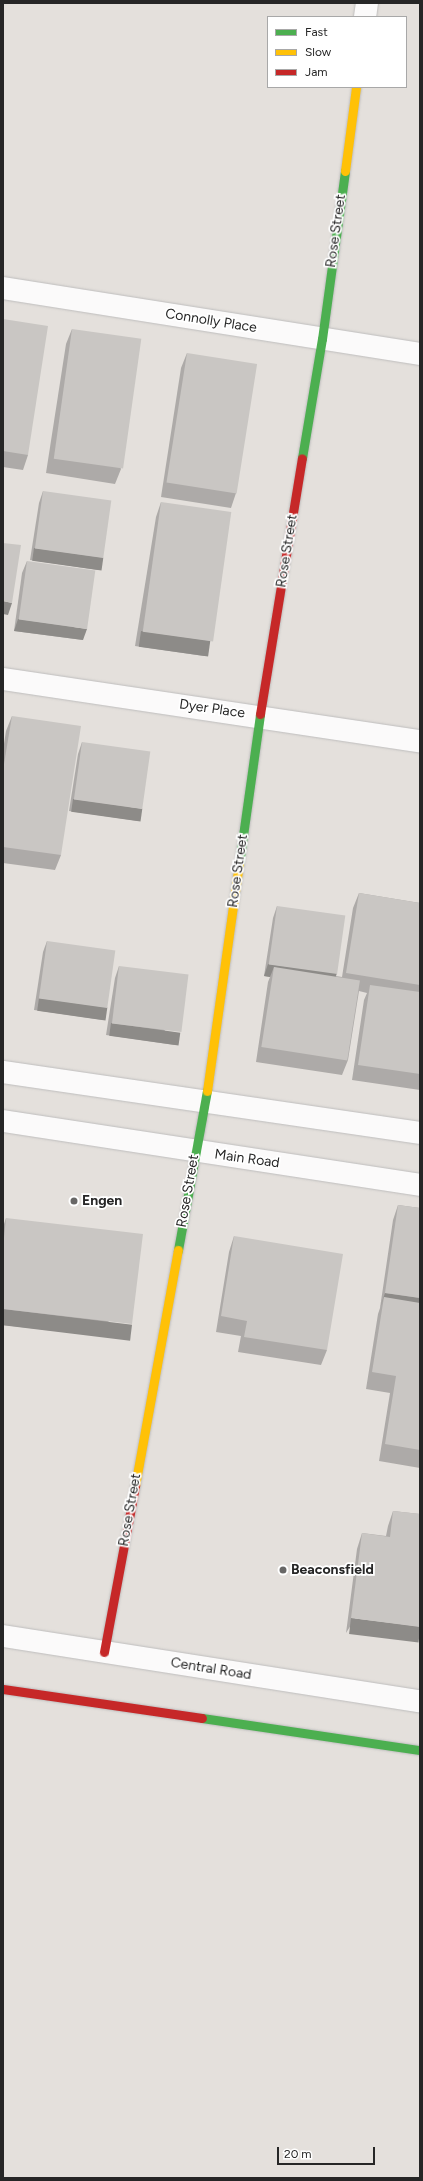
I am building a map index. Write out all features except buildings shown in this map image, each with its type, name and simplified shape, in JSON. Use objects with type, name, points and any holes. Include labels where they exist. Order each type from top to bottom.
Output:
[{"type":"street","points":[[365,16],[367,3]]},
{"type":"street","name":"Rose Street","points":[[104,1652],[195,1152],[206,1100],[260,716],[322,339],[356,88]]},
{"type":"street","name":"Connolly Place","points":[[3,288],[420,354]]},
{"type":"street","name":"Dyer Place","points":[[3,679],[420,741]]},
{"type":"street","points":[[3,1072],[206,1100],[420,1133]]},
{"type":"street","name":"Main Road","points":[[3,1121],[195,1152],[420,1185]]},
{"type":"street","name":"Central Road","points":[[3,1636],[420,1701]]},
{"type":"street","points":[[3,1689],[420,1750]]},
{"type":"traffic: fast","points":[[302,458],[322,339],[345,171]]},
{"type":"traffic: fast","points":[[239,864],[260,714]]},
{"type":"traffic: fast","points":[[178,1250],[207,1091]]},
{"type":"traffic: fast","points":[[202,1718],[420,1750]]},
{"type":"traffic: slow","points":[[345,171],[356,88]]},
{"type":"traffic: slow","points":[[207,1091],[239,864]]},
{"type":"traffic: slow","points":[[135,1486],[178,1250]]},
{"type":"traffic: jam","points":[[260,714],[302,458]]},
{"type":"traffic: jam","points":[[104,1652],[135,1486]]},
{"type":"traffic: jam","points":[[3,1689],[202,1718]]},
{"type":"place","name":"Engen","points":[[74,1201]]},
{"type":"place","name":"Beaconsfield","points":[[283,1570]]}]
